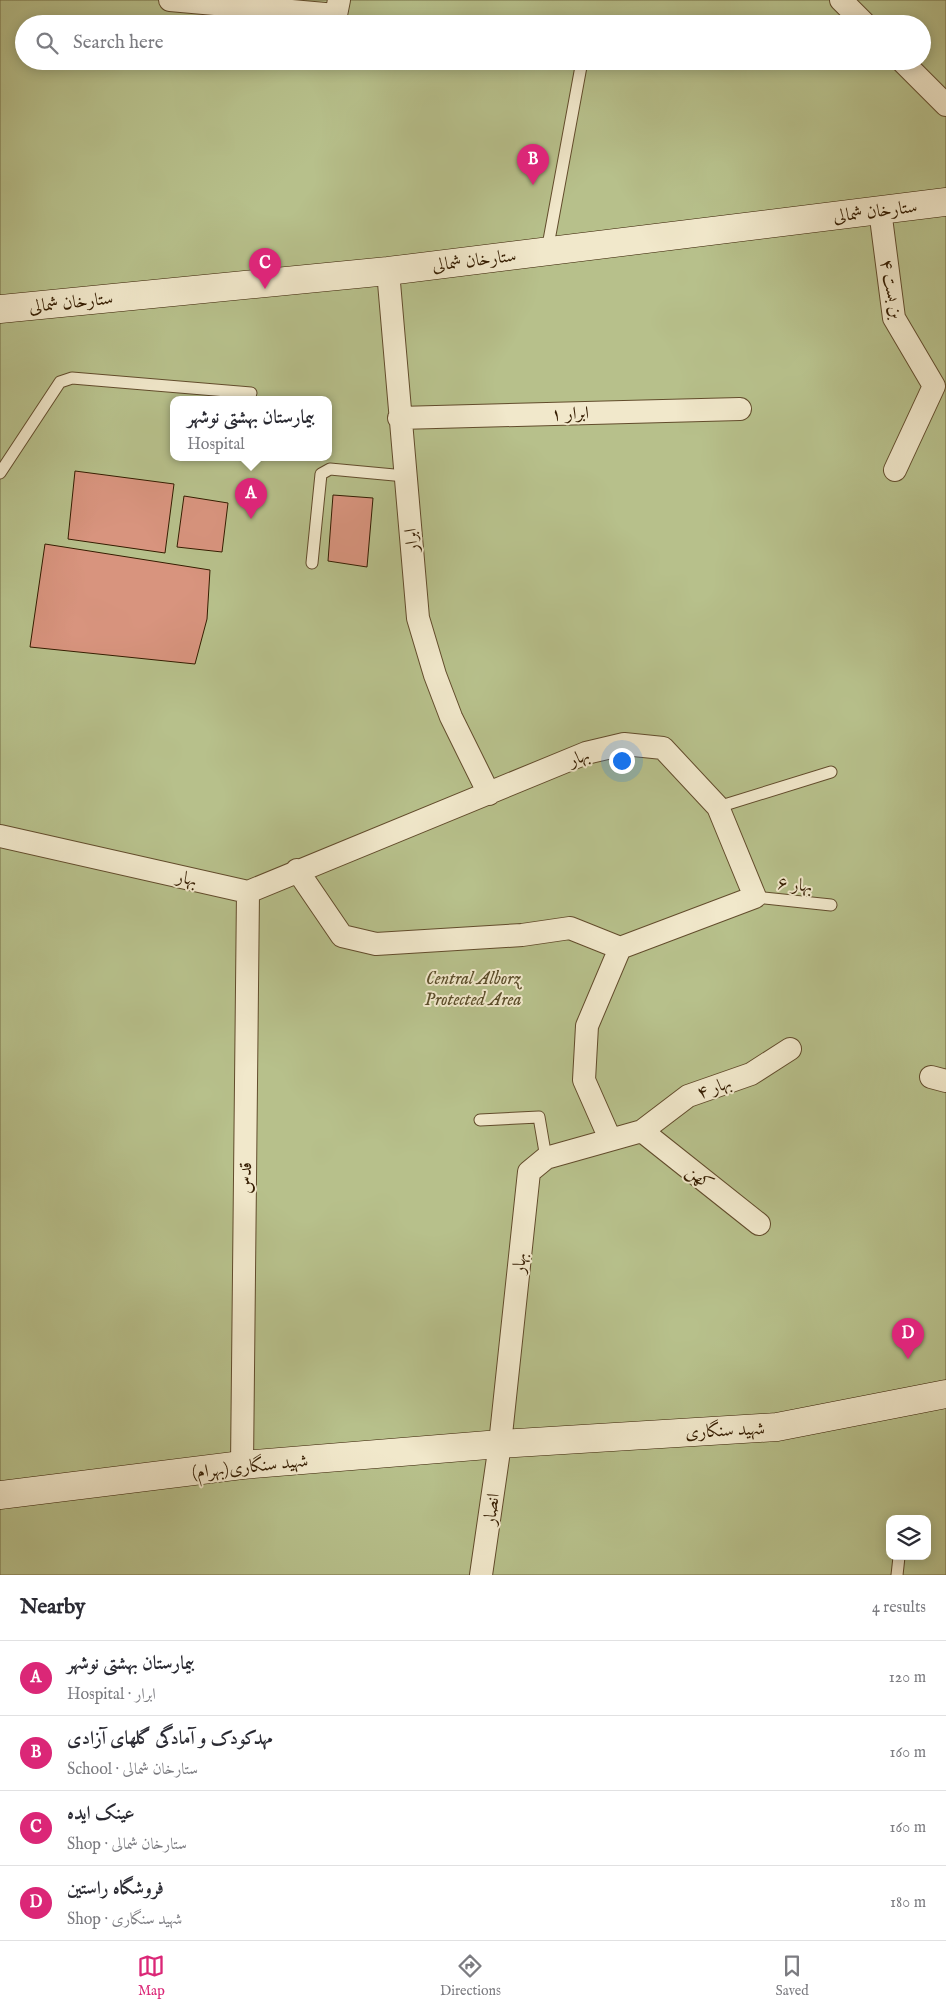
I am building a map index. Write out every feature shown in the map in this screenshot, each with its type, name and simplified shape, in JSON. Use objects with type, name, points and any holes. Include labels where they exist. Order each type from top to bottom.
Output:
[{"type":"main road","name":"ستارخان شمالی","points":[[0,309],[388,272],[946,202]]},
{"type":"main road","name":"شهید سنگاری","points":[[500,1444],[777,1427],[946,1394]]},
{"type":"main road","name":"شهید سنگاری(بهرام)","points":[[0,1495],[242,1466],[500,1444]]},
{"type":"street","points":[[170,0],[338,7]]},
{"type":"street","points":[[841,0],[856,15]]},
{"type":"street","points":[[911,70],[946,105]]},
{"type":"street","name":"بن بست ۴","points":[[880,210],[894,318],[934,386],[895,470]]},
{"type":"street","name":"ابرار","points":[[388,272],[399,418],[418,618],[435,675],[451,718],[489,794]]},
{"type":"street","name":"ابرار ۱","points":[[399,418],[740,409]]},
{"type":"street","name":"بهار","points":[[0,836],[248,892],[586,753],[624,744],[663,748],[718,807],[754,897]]},
{"type":"street","points":[[298,870],[342,936],[376,944],[522,935],[570,928],[620,948],[754,897]]},
{"type":"street","name":"قدس","points":[[242,1466],[248,892]]},
{"type":"street","points":[[610,1139],[584,1080],[586,1035],[587,1026],[620,948]]},
{"type":"street","name":"بهار ۴","points":[[642,1131],[688,1096],[752,1074],[790,1049]]},
{"type":"street","name":"بهار","points":[[500,1444],[528,1172],[546,1158],[642,1131]]},
{"type":"street","name":"کهن","points":[[642,1131],[759,1224]]},
{"type":"street","name":"انصار","points":[[481,1575],[500,1444]]},
{"type":"lane","points":[[547,251],[580,70]]},
{"type":"lane","points":[[0,473],[60,382],[72,378],[251,393]]},
{"type":"lane","points":[[312,563],[321,474],[330,470],[405,476]]},
{"type":"lane","points":[[718,807],[831,772]]},
{"type":"lane","name":"بهار ۶","points":[[754,897],[831,905]]},
{"type":"lane","points":[[480,1120],[539,1117],[546,1158]]},
{"type":"lane","points":[[897,1575],[899,1560]]},
{"type":"green space","name":"Central Alborz Protected Area","points":[[0,0],[946,0],[946,1575],[0,1575]]},
{"type":"building","points":[[75,471],[174,484],[165,553],[68,539]]},
{"type":"building","points":[[333,495],[373,498],[367,567],[328,561]]},
{"type":"building","points":[[184,496],[228,503],[222,552],[177,547]]},
{"type":"building","points":[[45,544],[210,570],[207,619],[195,664],[30,647]]},
{"type":"place","name":"مهدکودک و آمادگی گلهای آزادی","points":[[533,185]]},
{"type":"place","name":"عینک ایده","points":[[265,289]]},
{"type":"place","name":"بیمارستان بهشتی نوشهر","points":[[251,519]]},
{"type":"place","name":"فروشگاه راستین","points":[[908,1359]]}]
